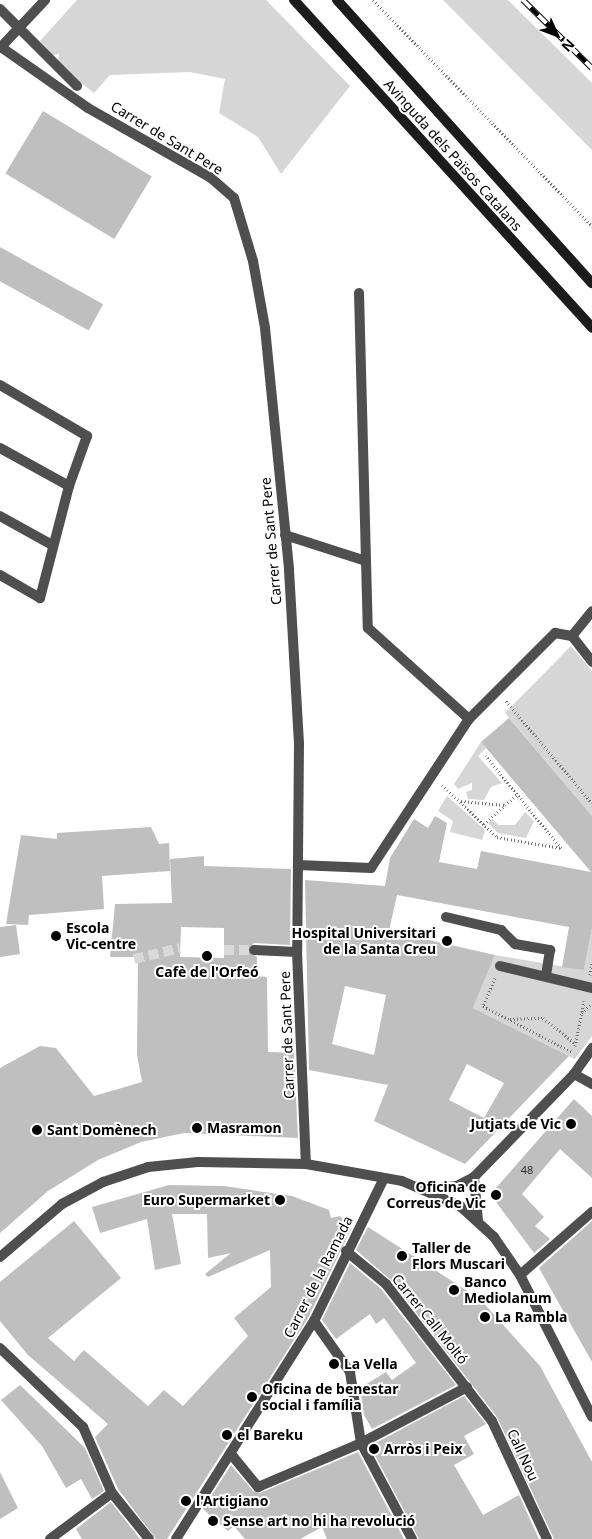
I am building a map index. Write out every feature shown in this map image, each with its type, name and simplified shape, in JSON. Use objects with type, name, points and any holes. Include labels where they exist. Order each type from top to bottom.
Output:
[{"type":"street","points":[[0,48],[45,0]]},
{"type":"street","name":"Avinguda dels Països Catalans","points":[[294,0],[592,328]]},
{"type":"street","name":"Avinguda dels Països Catalans","points":[[336,0],[592,283]]},
{"type":"street","points":[[0,9],[76,86]]},
{"type":"street","name":"Carrer de Sant Pere","points":[[0,48],[88,108],[211,178],[234,198],[253,261],[265,328],[286,535],[299,743],[298,952],[306,1164]]},
{"type":"street","points":[[359,293],[368,628],[469,719]]},
{"type":"street","points":[[0,385],[87,436],[69,486],[52,545],[40,598],[0,575]]},
{"type":"street","points":[[0,448],[69,486]]},
{"type":"street","points":[[0,516],[52,545]]},
{"type":"street","points":[[286,535],[366,561]]},
{"type":"street","points":[[572,636],[592,611]]},
{"type":"street","points":[[298,865],[371,868],[469,719],[555,633],[572,636],[592,662]]},
{"type":"street","points":[[446,917],[501,930],[515,944],[550,950],[546,975]]},
{"type":"street","points":[[254,950],[298,952]]},
{"type":"street","points":[[500,966],[590,986]]},
{"type":"street","points":[[428,1189],[456,1186],[474,1177],[574,1074],[592,1048]]},
{"type":"street","points":[[574,1074],[592,1084]]},
{"type":"street","points":[[0,1257],[62,1204],[103,1182],[148,1168],[198,1162],[306,1164],[384,1178],[428,1189],[478,1221],[520,1275],[592,1417]]},
{"type":"street","points":[[474,1177],[478,1221]]},
{"type":"street","name":"Carrer de la Ramada","points":[[176,1539],[314,1321],[346,1251],[384,1178]]},
{"type":"street","points":[[520,1275],[592,1212]]},
{"type":"street","name":"Carrer Call Moltó","points":[[346,1251],[386,1284],[467,1387]]},
{"type":"street","points":[[314,1321],[350,1372],[360,1443],[412,1539]]},
{"type":"street","points":[[0,1348],[83,1427],[112,1493],[149,1539]]},
{"type":"street","points":[[231,1454],[258,1487],[360,1443],[467,1387]]},
{"type":"street","name":"Call Nou","points":[[467,1387],[492,1421],[547,1539]]},
{"type":"street","points":[[50,1539],[112,1493]]},
{"type":"path","points":[[374,0],[592,226]]},
{"type":"path","points":[[497,691],[592,804]]},
{"type":"path","points":[[430,779],[451,789],[497,837],[561,848],[486,756]]},
{"type":"path","points":[[484,824],[517,795]]},
{"type":"path","points":[[461,801],[505,804]]},
{"type":"path","points":[[573,1058],[582,1013],[590,986],[592,963]]},
{"type":"path","points":[[500,966],[483,1006],[574,1053]]},
{"type":"path","points":[[582,1013],[592,1002]]},
{"type":"path","points":[[509,1020],[543,1018],[576,1044]]},
{"type":"shaded area","points":[[77,0],[266,0],[350,86],[281,174],[258,137],[219,113],[225,79],[190,72],[110,75],[94,93],[80,82],[58,60],[59,54],[53,55],[40,41]]},
{"type":"shaded area","points":[[443,0],[508,0],[592,83],[592,150]]},
{"type":"shaded area","points":[[571,646],[592,671],[592,816],[505,713]]},
{"type":"shaded area","points":[[481,742],[486,748],[478,756],[502,783],[491,787],[484,800],[468,799],[466,792],[472,790],[472,783],[458,789],[454,784]]},
{"type":"shaded area","points":[[447,796],[485,830],[482,840],[450,832],[453,821],[438,811]]},
{"type":"shaded area","points":[[525,812],[534,821],[526,838],[498,833],[488,823],[492,819],[499,825],[515,825]]},
{"type":"shaded area","points":[[592,928],[592,1036],[575,1059],[473,1008],[495,955],[584,970]]},
{"type":"building","points":[[43,111],[152,176],[114,239],[5,174]]},
{"type":"building","points":[[0,247],[103,304],[89,330],[0,281]]},
{"type":"building","name":"Hospital Universitari de la Santa Creu","points":[[509,718],[592,816],[592,928],[584,970],[562,967],[569,927],[397,895],[389,931],[495,955],[473,1008],[569,1056],[465,1164],[374,1121],[388,1085],[309,1070],[305,880],[385,886],[390,858],[414,819],[428,828],[435,816],[447,823],[439,862],[477,869],[481,851],[591,872],[481,742]],"holes":[[[345,986],[386,995],[374,1055],[332,1044]],[[467,1064],[504,1083],[484,1118],[449,1100]]]},
{"type":"building","points":[[151,827],[159,844],[169,843],[170,871],[102,876],[104,909],[29,915],[28,925],[6,924],[21,835],[57,839],[57,833]]},
{"type":"building","points":[[204,856],[204,866],[291,869],[290,945],[254,943],[247,950],[257,957],[257,976],[267,977],[268,1052],[294,1053],[298,1138],[184,1133],[141,1142],[98,1160],[48,1191],[0,1233],[0,1068],[40,1046],[56,1048],[94,1096],[142,1082],[137,1055],[138,957],[110,957],[115,904],[172,903],[170,859]],"holes":[[[181,927],[224,928],[224,958],[180,957]]]},
{"type":"building","points":[[16,925],[20,954],[0,957],[0,927]]},
{"type":"building","points":[[574,1099],[592,1116],[592,1178],[560,1149],[522,1194],[544,1217],[535,1226],[550,1239],[534,1253],[496,1202],[496,1188]]},
{"type":"building","points":[[169,1185],[224,1186],[292,1196],[329,1210],[331,1218],[340,1216],[351,1229],[308,1318],[167,1539],[156,1539],[118,1489],[95,1437],[108,1424],[28,1355],[0,1321],[0,1282],[74,1221],[121,1278],[48,1338],[74,1361],[84,1350],[148,1406],[164,1390],[183,1406],[248,1336],[234,1318],[271,1287],[270,1250],[208,1277],[205,1274],[231,1253],[208,1258],[207,1214],[172,1214],[181,1264],[155,1270],[147,1219],[100,1233],[92,1207]]},
{"type":"building","points":[[592,1221],[592,1362],[539,1268]]},
{"type":"building","points":[[368,1227],[480,1299],[540,1366],[592,1462],[592,1539],[554,1539],[497,1417],[391,1280],[356,1250]]},
{"type":"building","points":[[350,1263],[381,1289],[456,1385],[372,1429],[364,1415],[360,1388],[386,1372],[392,1380],[416,1363],[384,1318],[376,1324],[370,1314],[336,1339],[322,1320]]},
{"type":"building","points":[[20,1385],[85,1448],[104,1491],[92,1499],[81,1479],[66,1488],[42,1446],[1,1400]]},
{"type":"building","points":[[464,1396],[486,1424],[464,1436],[474,1454],[454,1465],[483,1515],[519,1495],[539,1539],[419,1539],[370,1446]]},
{"type":"building","points":[[358,1452],[404,1539],[327,1539],[322,1527],[300,1539],[245,1539],[234,1526],[228,1531],[203,1509],[231,1465],[253,1491],[260,1493]]},
{"type":"building","points":[[0,1472],[18,1508],[0,1519]]},
{"type":"building","points":[[111,1502],[140,1539],[82,1539],[76,1529]]},
{"type":"tunnel","points":[[134,959],[180,948]]},
{"type":"tunnel","points":[[224,950],[254,950]]},
{"type":"railway","points":[[523,0],[592,68]]},
{"type":"place","name":"Escola Vic-centre","points":[[56,936]]},
{"type":"place","name":"Hospital Universitari de la Santa Creu","points":[[447,941]]},
{"type":"place","name":"Cafè de l'Orfeó","points":[[207,956]]},
{"type":"place","name":"Jutjats de Vic","points":[[571,1124]]},
{"type":"place","name":"Masramon","points":[[197,1128]]},
{"type":"place","name":"Sant Domènech","points":[[37,1130]]},
{"type":"place","name":"Oficina de Correus de Vic","points":[[496,1195]]},
{"type":"place","name":"Euro Supermarket","points":[[280,1200]]},
{"type":"place","name":"Taller de Flors Muscari","points":[[402,1256]]},
{"type":"place","name":"Banco Mediolanum","points":[[454,1290]]},
{"type":"place","name":"La Rambla","points":[[485,1317]]},
{"type":"place","name":"La Vella","points":[[334,1364]]},
{"type":"place","name":"Oficina de benestar social i família","points":[[252,1397]]},
{"type":"place","name":"el Bareku","points":[[227,1435]]},
{"type":"place","name":"Arròs i Peix","points":[[374,1449]]},
{"type":"place","name":"l'Artigiano","points":[[186,1501]]},
{"type":"place","name":"Sense art no hi ha revolució","points":[[213,1521]]}]
